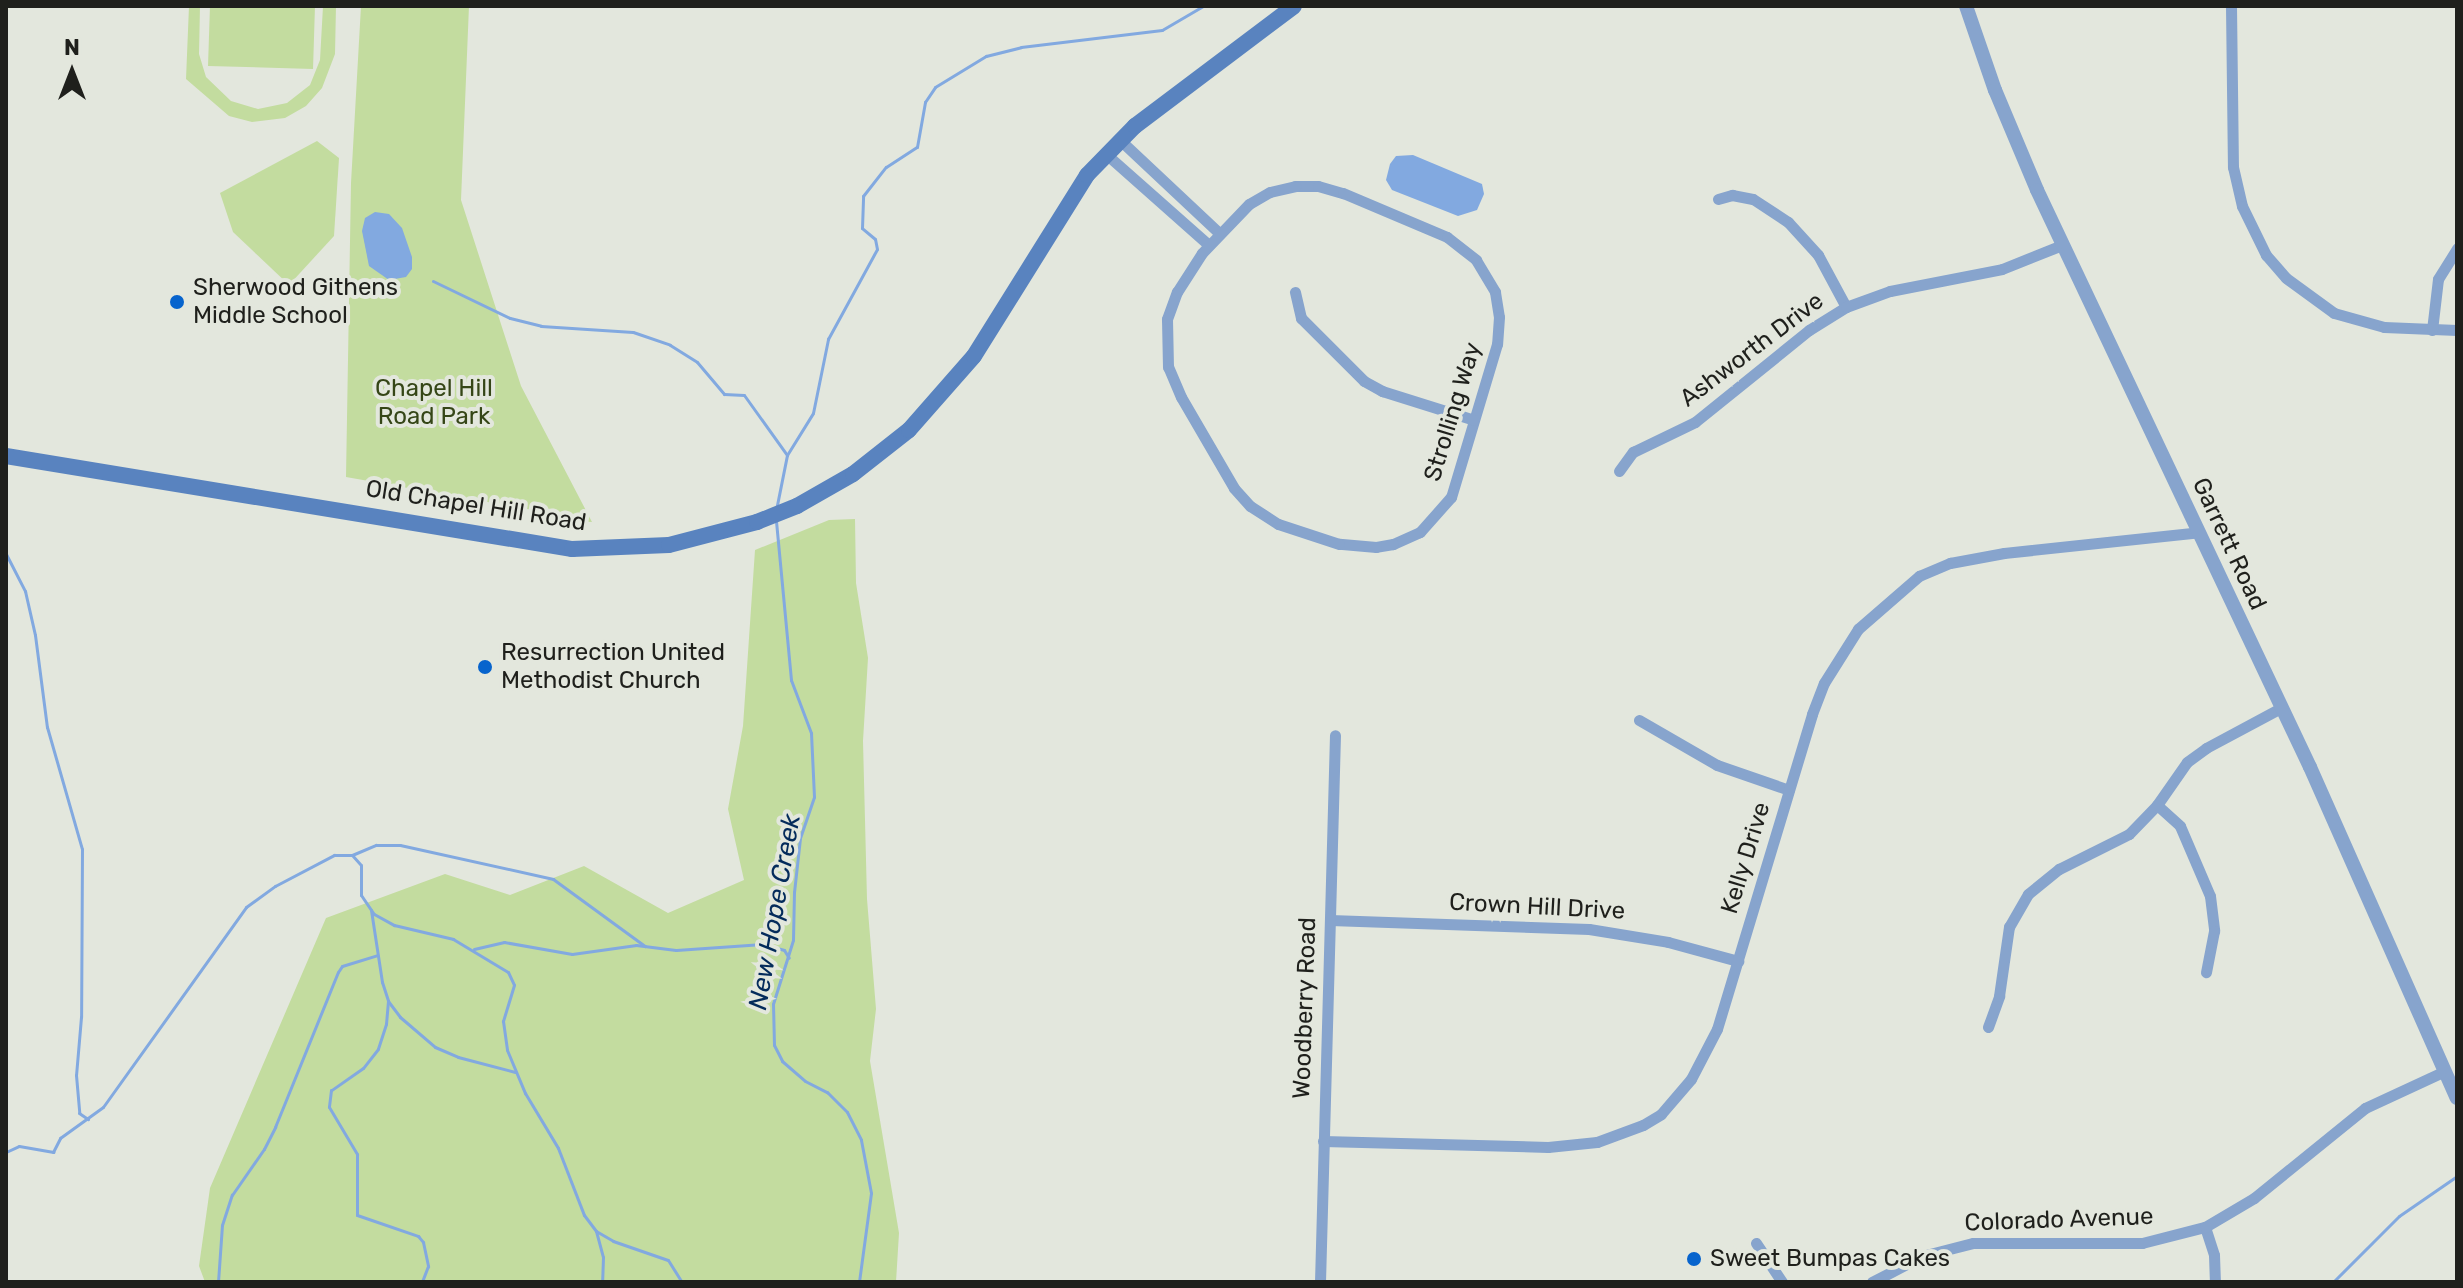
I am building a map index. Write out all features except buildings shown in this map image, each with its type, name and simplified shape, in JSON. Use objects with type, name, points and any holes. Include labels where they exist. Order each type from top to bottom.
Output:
[{"type":"main road","name":"Old Chapel Hill Road","points":[[6,456],[222,488],[546,546],[643,548],[730,532],[816,496],[887,449],[959,377],[1077,188],[1106,154],[1294,6]]},
{"type":"street","name":"Garrett Road","points":[[1966,6],[2001,104],[2062,245],[2281,708],[2457,1098]]},
{"type":"street","points":[[2231,6],[2233,167],[2242,206],[2266,255],[2286,278],[2334,313],[2384,327],[2457,330]]},
{"type":"street","points":[[1120,140],[1220,234]]},
{"type":"street","points":[[1106,154],[1209,245]]},
{"type":"street","name":"Strolling Way","points":[[1306,185],[1343,193],[1459,244],[1485,270],[1498,305],[1497,344],[1451,497],[1432,521],[1406,540],[1376,547],[1357,547],[1302,532],[1263,516],[1234,488],[1181,397],[1168,367],[1165,333],[1171,305],[1209,245],[1220,234],[1259,197],[1283,187],[1306,185]]},
{"type":"street","points":[[1158,200],[1170,186]]},
{"type":"street","points":[[1718,199],[1732,195],[1753,199],[1788,222],[1818,255],[1846,307]]},
{"type":"street","name":"Ashworth Drive","points":[[1619,471],[1633,452],[1708,414],[1809,330],[1846,307],[1890,291],[2002,269],[2062,245]]},
{"type":"street","points":[[2432,330],[2438,279],[2457,249]]},
{"type":"street","points":[[1295,292],[1301,318],[1364,381],[1382,391],[1474,420]]},
{"type":"street","name":"Kelly Drive","points":[[1323,1141],[1548,1147],[1597,1142],[1643,1125],[1661,1114],[1677,1097],[1707,1053],[1812,714],[1842,651],[1858,629],[1919,576],[1950,563],[2004,553],[2199,532]]},
{"type":"street","points":[[1988,1027],[1999,996],[2009,927],[2019,905],[2037,885],[2059,869],[2117,842],[2157,805],[2187,762],[2227,734],[2281,708]]},
{"type":"street","points":[[1639,720],[1717,765],[1789,790]]},
{"type":"street","name":"Woodberry Road","points":[[1320,1282],[1335,735]]},
{"type":"street","points":[[2157,805],[2180,826],[2210,896],[2214,931],[2206,972]]},
{"type":"street","name":"Crown Hill Drive","points":[[1330,920],[1589,929],[1654,939],[1738,961]]},
{"type":"street","name":"Colorado Avenue","points":[[1872,1282],[1922,1256],[1973,1243],[2142,1243],[2205,1227],[2254,1198],[2365,1108],[2445,1071]]},
{"type":"street","points":[[2205,1227],[2214,1255],[2215,1282]]},
{"type":"street","points":[[1756,1243],[1782,1282]]},
{"type":"green space","points":[[189,6],[200,6],[199,54],[206,77],[231,101],[258,109],[287,103],[310,85],[320,60],[323,6],[336,6],[335,54],[322,88],[306,106],[285,118],[252,122],[229,116],[186,79]]},
{"type":"green space","points":[[210,6],[315,6],[313,69],[208,66]]},
{"type":"green space","name":"Chapel Hill Road Park","points":[[361,6],[469,6],[461,200],[521,386],[592,522],[542,519],[544,512],[346,477],[351,183]]},
{"type":"green space","points":[[317,141],[339,158],[334,236],[289,285],[233,232],[220,193]]},
{"type":"green space","points":[[855,519],[856,583],[868,658],[863,741],[867,899],[876,1009],[870,1061],[899,1233],[896,1282],[205,1282],[199,1266],[210,1188],[326,918],[445,874],[510,895],[584,866],[668,913],[744,880],[728,809],[743,726],[755,550],[829,520]]},
{"type":"water","points":[[1413,155],[1482,184],[1484,194],[1477,210],[1458,216],[1392,190],[1386,180],[1390,164],[1396,156]]},
{"type":"water","points":[[375,212],[389,214],[402,228],[412,257],[412,269],[406,277],[389,280],[369,266],[362,231],[365,218]]},
{"type":"waterway","name":"New Hope Creek","points":[[776,510],[787,455],[813,413],[828,339],[877,249],[875,239],[862,228],[863,196],[886,167],[917,147],[925,102],[935,87],[986,56],[1021,47],[1162,30],[1203,6]]},
{"type":"waterway","points":[[433,281],[510,318],[541,326],[633,332],[670,345],[697,362],[724,394],[744,395],[787,455]]},
{"type":"waterway","name":"New Hope Creek","points":[[776,521],[791,680],[811,733],[814,797],[800,838],[793,940],[773,1004],[774,1045],[782,1061],[805,1081],[827,1092],[847,1112],[861,1140],[871,1193],[859,1282]]},
{"type":"waterway","points":[[6,554],[25,591],[35,635],[47,727],[82,849],[81,1017],[76,1075],[79,1113],[88,1119]]},
{"type":"waterway","points":[[6,1152],[19,1146],[53,1152],[60,1138],[103,1107],[246,907],[275,886],[334,855],[352,855],[376,845],[400,845],[553,879],[645,946]]},
{"type":"waterway","points":[[352,855],[361,865],[361,895],[374,914],[394,925],[453,939],[508,972],[514,985],[503,1021],[507,1050],[525,1093],[558,1148],[584,1215],[596,1231],[613,1241],[668,1260],[682,1282]]},
{"type":"waterway","points":[[371,910],[382,982],[388,1001],[400,1017],[435,1047],[458,1057],[515,1072]]},
{"type":"waterway","points":[[474,949],[504,942],[572,954],[636,945],[676,950],[763,944],[784,950],[789,958]]},
{"type":"waterway","points":[[218,1282],[222,1225],[232,1195],[264,1149],[275,1127],[338,972],[342,966],[377,955]]},
{"type":"waterway","points":[[388,1001],[386,1024],[378,1049],[363,1068],[331,1090],[329,1107],[357,1154],[357,1215],[418,1236],[423,1242],[428,1266],[422,1282]]},
{"type":"waterway","points":[[2333,1282],[2399,1216],[2457,1176]]},
{"type":"waterway","points":[[596,1231],[603,1257],[602,1282]]},
{"type":"place","name":"Sherwood Githens Middle School","points":[[177,302]]},
{"type":"place","name":"Resurrection United Methodist Church","points":[[485,667]]},
{"type":"place","name":"Sweet Bumpas Cakes","points":[[1694,1259]]}]
